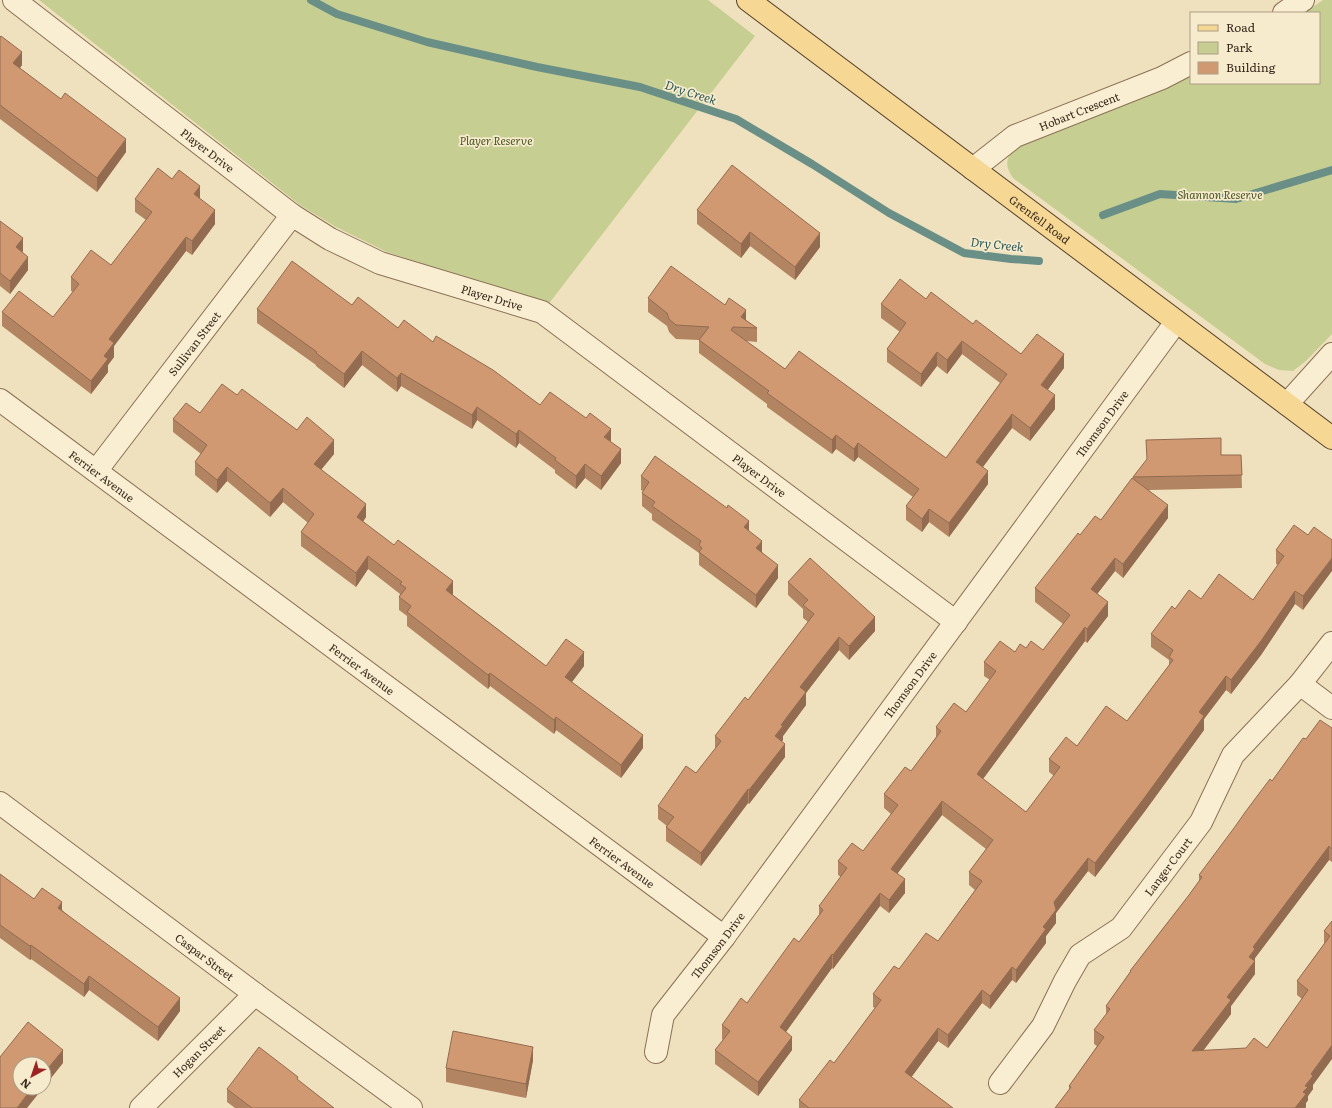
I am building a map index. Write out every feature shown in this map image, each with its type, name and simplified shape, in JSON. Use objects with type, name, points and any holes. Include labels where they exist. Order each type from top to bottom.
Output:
[{"type":"main road","name":"Grenfell Road","points":[[748,0],[1332,438]]},
{"type":"street","name":"Player Drive","points":[[14,0],[292,215],[330,239],[380,263],[542,312],[956,622]]},
{"type":"street","points":[[1285,12],[1303,0]]},
{"type":"street","name":"Hobart Crescent","points":[[973,169],[1015,136],[1162,78],[1190,64]]},
{"type":"street","name":"Sullivan Street","points":[[96,471],[292,215]]},
{"type":"street","name":"Thomson Drive","points":[[656,1052],[663,1015],[724,937],[1176,322]]},
{"type":"street","points":[[1287,404],[1332,354]]},
{"type":"street","name":"Ferrier Avenue","points":[[0,400],[724,937]]},
{"type":"street","name":"Langer Court","points":[[1000,1083],[1043,1026],[1065,981],[1080,955],[1121,928],[1201,822],[1233,755],[1300,684],[1332,644]]},
{"type":"street","points":[[1300,684],[1332,708]]},
{"type":"street","name":"Caspar Street","points":[[0,803],[255,994],[411,1108]]},
{"type":"street","name":"Hogan Street","points":[[141,1108],[255,994]]},
{"type":"green space","name":"Player Reserve","points":[[39,0],[708,0],[755,36],[547,306],[387,252],[336,227],[300,205]]},
{"type":"green space","name":"Shannon Reserve","points":[[1323,0],[1332,0],[1332,334],[1306,361],[1293,371],[1279,370],[1265,364],[1013,178],[1007,164],[1008,157],[1012,149],[1190,74],[1190,84],[1320,84],[1320,12],[1305,12]]},
{"type":"building","points":[[1,36],[22,52],[13,63],[61,99],[65,93],[126,139],[97,178],[0,105]]},
{"type":"building","points":[[732,165],[820,233],[795,267],[750,232],[741,244],[697,210]]},
{"type":"building","points":[[158,168],[172,179],[179,170],[200,186],[194,194],[215,210],[192,241],[186,237],[109,339],[114,343],[104,356],[108,359],[91,381],[2,312],[19,291],[53,317],[79,284],[71,277],[91,250],[111,265],[152,212],[135,199]]},
{"type":"building","points":[[0,221],[23,238],[16,247],[28,257],[10,281],[0,273]]},
{"type":"building","points":[[292,261],[352,305],[358,297],[398,328],[404,320],[433,342],[436,336],[493,370],[540,405],[550,392],[586,418],[590,413],[611,429],[604,437],[621,449],[601,476],[585,464],[576,476],[555,460],[556,458],[519,430],[516,434],[477,407],[472,415],[401,373],[397,378],[362,351],[344,374],[316,353],[317,352],[257,309]]},
{"type":"building","points":[[671,266],[725,305],[729,298],[746,310],[741,317],[757,328],[733,327],[731,330],[785,369],[799,351],[946,458],[1007,374],[962,341],[947,360],[937,352],[921,374],[887,349],[906,323],[881,304],[900,279],[926,299],[931,292],[973,324],[976,320],[1021,354],[1037,334],[1064,354],[1041,385],[1055,395],[1030,428],[1012,414],[976,462],[988,471],[949,523],[929,509],[922,519],[906,506],[919,489],[858,443],[854,449],[836,435],[832,440],[767,393],[769,391],[699,340],[709,327],[676,325],[669,319],[667,313],[648,298]]},
{"type":"building","points":[[222,384],[237,395],[242,389],[297,430],[307,417],[334,440],[314,464],[366,504],[357,517],[394,545],[398,540],[453,581],[446,590],[546,666],[566,639],[584,652],[565,677],[643,735],[621,765],[556,717],[554,720],[490,673],[488,675],[407,612],[411,606],[399,597],[406,588],[400,584],[402,582],[368,556],[356,573],[301,532],[314,514],[283,488],[270,503],[227,467],[217,480],[195,462],[207,445],[173,419],[186,403],[200,413]]},
{"type":"building","points":[[1221,438],[1221,455],[1241,455],[1242,475],[1133,477],[1147,459],[1146,440]]},
{"type":"building","points":[[655,456],[727,508],[728,505],[749,521],[744,527],[762,541],[756,548],[778,565],[756,595],[699,552],[702,548],[699,545],[701,541],[652,506],[655,502],[642,493],[649,482],[641,476]]},
{"type":"building","points":[[1132,478],[1168,505],[1123,564],[1115,558],[1091,589],[1108,602],[1087,629],[1085,627],[977,774],[1026,812],[1060,767],[1049,759],[1066,737],[1077,746],[1106,706],[1127,721],[1173,660],[1169,657],[1173,650],[1151,634],[1172,606],[1175,609],[1189,590],[1201,599],[1219,574],[1253,600],[1284,556],[1276,550],[1294,525],[1308,535],[1314,527],[1332,540],[1332,558],[1303,596],[1295,591],[1261,641],[1231,680],[1226,676],[1199,712],[1204,716],[1095,863],[1088,858],[1054,902],[1056,910],[1043,927],[1046,929],[1016,970],[1012,967],[990,996],[982,990],[948,1035],[938,1028],[905,1072],[953,1108],[809,1108],[799,1100],[830,1060],[834,1063],[881,1000],[873,994],[894,966],[899,969],[926,933],[938,941],[982,881],[969,872],[993,840],[942,801],[891,869],[905,879],[889,900],[880,893],[833,955],[832,954],[780,1027],[792,1037],[758,1082],[715,1050],[730,1031],[722,1025],[741,998],[747,1003],[794,938],[799,942],[823,910],[819,906],[847,868],[838,861],[852,843],[863,851],[898,805],[884,794],[905,767],[911,771],[941,731],[936,727],[954,703],[966,712],[996,671],[984,662],[1000,641],[1015,652],[1020,644],[1026,648],[1031,641],[1043,650],[1070,615],[1035,588],[1078,533],[1080,535],[1095,516],[1101,520]]},
{"type":"building","points":[[810,558],[875,617],[849,646],[839,637],[800,687],[806,692],[781,725],[783,726],[775,736],[785,744],[749,790],[748,789],[701,853],[666,827],[674,817],[658,806],[686,766],[696,773],[721,741],[715,736],[745,697],[748,700],[814,614],[803,605],[808,600],[788,582]]},
{"type":"building","points":[[1320,720],[1332,728],[1332,849],[1329,846],[1253,947],[1255,949],[1249,957],[1255,961],[1227,997],[1231,1000],[1192,1051],[1246,1048],[1254,1038],[1267,1048],[1308,990],[1297,981],[1330,936],[1324,931],[1332,921],[1332,1045],[1311,1074],[1313,1076],[1305,1086],[1308,1087],[1303,1092],[1306,1094],[1295,1108],[1055,1108],[1071,1087],[1069,1086],[1104,1037],[1094,1030],[1110,1009],[1106,1006],[1130,971],[1202,877],[1199,875],[1246,811],[1270,779],[1272,781],[1303,738],[1306,739]]},
{"type":"building","points":[[0,874],[34,899],[42,888],[62,902],[58,908],[180,998],[158,1027],[89,976],[84,984],[31,945],[30,946],[0,925]]},
{"type":"building","points":[[28,1022],[63,1050],[52,1063],[52,1056],[12,1056],[12,1096],[26,1096],[17,1108],[0,1108],[0,1057]]},
{"type":"building","points":[[453,1031],[533,1047],[526,1084],[446,1068]]},
{"type":"building","points":[[259,1047],[298,1077],[297,1079],[334,1108],[252,1108],[227,1089]]},
{"type":"waterway","name":"Dry Creek","points":[[311,0],[337,14],[427,42],[537,67],[640,87],[736,119],[812,164],[889,213],[964,253],[1039,261]]},
{"type":"waterway","name":"Dry Creek","points":[[1103,215],[1160,194],[1236,199],[1332,170]]}]
